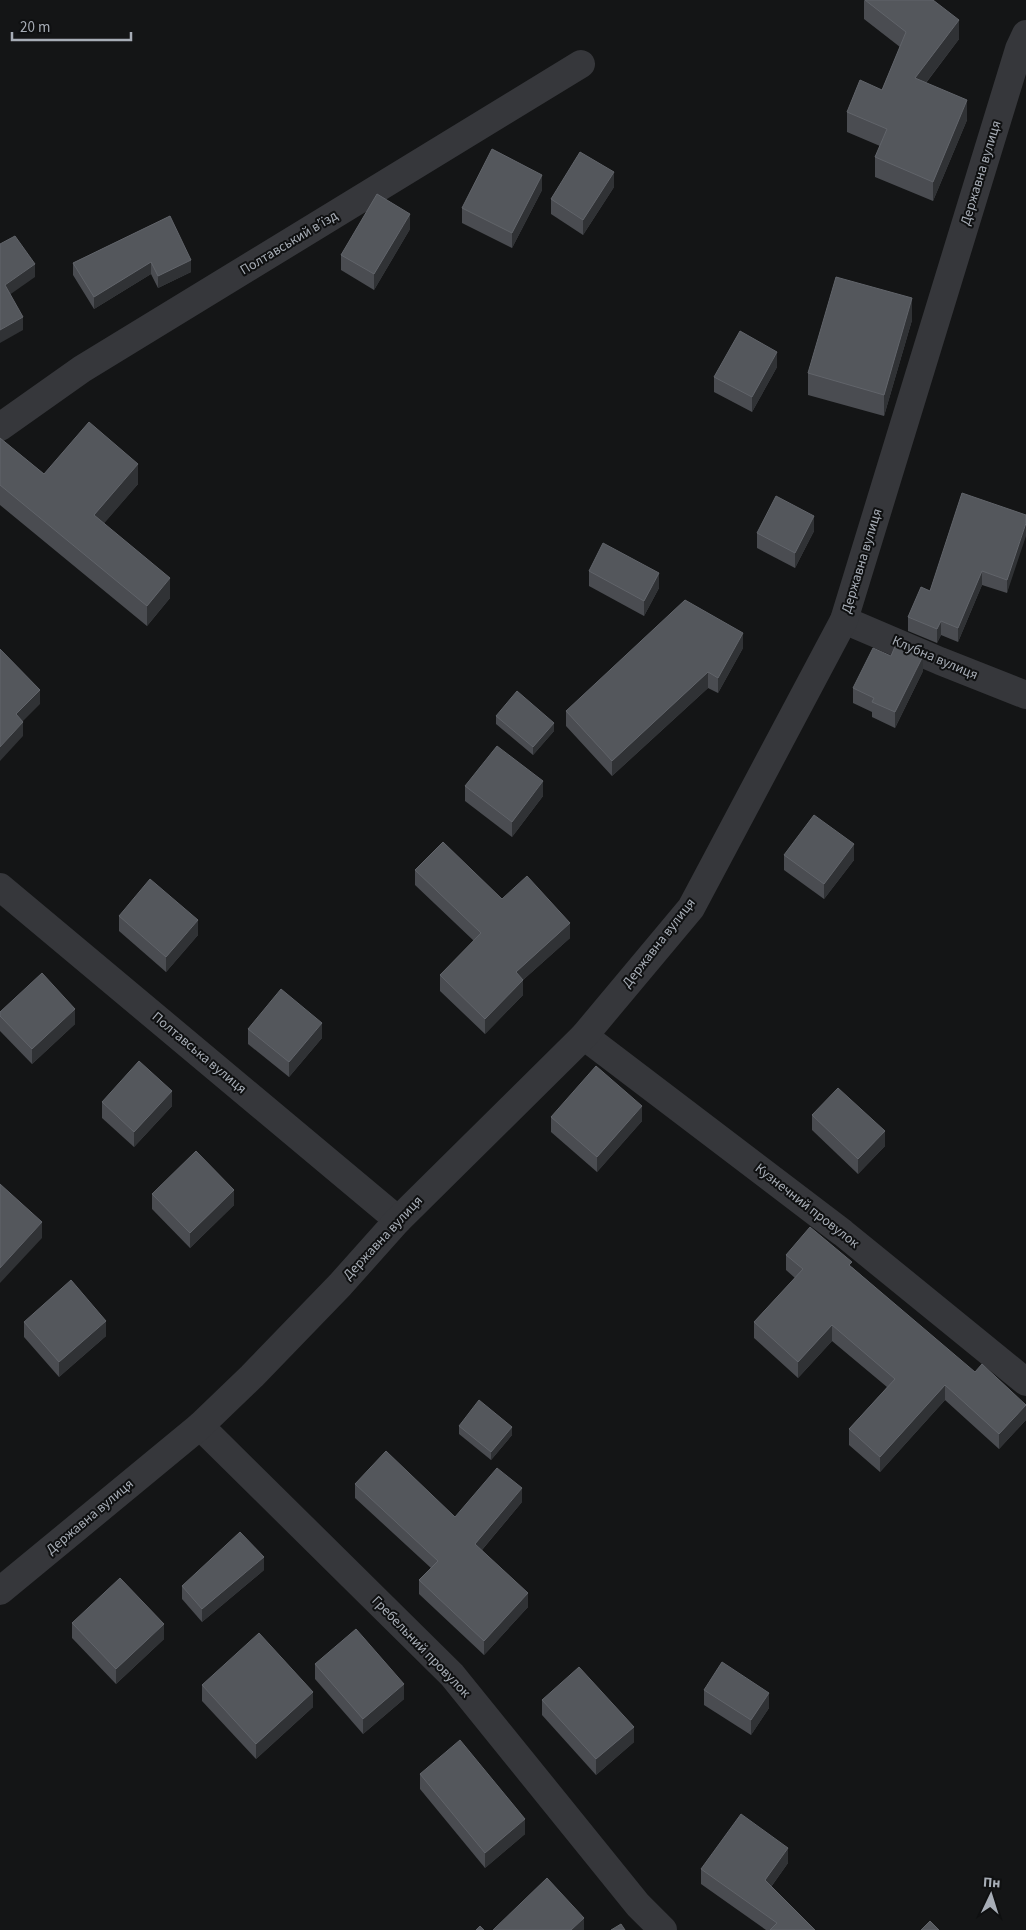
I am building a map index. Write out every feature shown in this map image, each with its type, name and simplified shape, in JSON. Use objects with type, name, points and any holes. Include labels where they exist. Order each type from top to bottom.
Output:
[{"type":"street","name":"Державна вулиця","points":[[0,1591],[200,1426],[252,1376],[320,1306],[398,1220],[584,1036],[691,908],[844,620],[1016,59],[1026,34]]},
{"type":"street","name":"Полтавський в’їзд","points":[[0,427],[91,364],[581,64]]},
{"type":"street","name":"Клубна вулиця","points":[[844,620],[940,662],[1026,695]]},
{"type":"street","name":"Полтавська вулиця","points":[[0,886],[398,1220]]},
{"type":"street","name":"Кузнечний провулок","points":[[584,1036],[843,1233],[1026,1382]]},
{"type":"street","name":"Гребельний провулок","points":[[200,1426],[452,1675],[638,1906],[662,1930]]},
{"type":"building","points":[[865,0],[933,0],[959,20],[915,78],[967,100],[933,182],[875,157],[887,129],[847,112],[860,80],[882,90],[906,32]]},
{"type":"building","points":[[492,149],[542,175],[512,233],[462,208]]},
{"type":"building","points":[[580,152],[614,172],[583,220],[551,199]]},
{"type":"building","points":[[377,194],[410,214],[374,274],[341,255]]},
{"type":"building","points":[[170,216],[191,260],[158,276],[151,262],[94,297],[73,263]]},
{"type":"building","points":[[15,236],[35,264],[5,285],[23,317],[0,330],[0,244]]},
{"type":"building","points":[[836,277],[912,298],[884,395],[808,373]]},
{"type":"building","points":[[740,331],[777,352],[752,397],[714,377]]},
{"type":"building","points":[[89,422],[138,464],[94,515],[170,578],[147,606],[0,485],[0,438],[44,474]]},
{"type":"building","points":[[962,493],[1026,515],[1026,523],[1007,580],[982,571],[958,628],[941,621],[937,629],[908,617],[921,587],[930,591]]},
{"type":"building","points":[[776,496],[814,516],[795,553],[757,533]]},
{"type":"building","points":[[603,543],[659,573],[644,601],[589,571]]},
{"type":"building","points":[[685,600],[743,633],[718,678],[708,672],[612,761],[566,711]]},
{"type":"building","points":[[896,644],[923,656],[895,712],[872,702],[874,698],[853,688],[873,648],[891,656]]},
{"type":"building","points":[[0,649],[40,690],[16,714],[23,722],[0,747]]},
{"type":"building","points":[[517,691],[554,723],[533,747],[496,716]]},
{"type":"building","points":[[497,746],[543,781],[512,822],[465,786]]},
{"type":"building","points":[[814,815],[854,844],[824,884],[784,855]]},
{"type":"building","points":[[443,842],[502,899],[527,876],[570,923],[516,972],[523,980],[485,1019],[440,975],[481,933],[415,870]]},
{"type":"building","points":[[150,879],[198,920],[166,957],[119,916]]},
{"type":"building","points":[[42,973],[75,1009],[32,1049],[0,1016],[0,1012]]},
{"type":"building","points":[[281,989],[322,1023],[289,1062],[248,1029]]},
{"type":"building","points":[[139,1061],[172,1091],[134,1132],[102,1102]]},
{"type":"building","points":[[596,1066],[642,1106],[597,1157],[551,1117]]},
{"type":"building","points":[[838,1088],[885,1131],[858,1159],[812,1115]]},
{"type":"building","points":[[196,1151],[234,1190],[190,1233],[152,1194]]},
{"type":"building","points":[[0,1184],[42,1222],[0,1268]]},
{"type":"building","points":[[810,1227],[852,1262],[849,1265],[975,1372],[982,1364],[1026,1405],[999,1434],[945,1385],[880,1457],[849,1429],[895,1379],[832,1325],[798,1362],[754,1322],[803,1269],[786,1255]]},
{"type":"building","points":[[71,1280],[106,1321],[59,1362],[24,1322]]},
{"type":"building","points":[[479,1400],[512,1427],[491,1452],[459,1426]]},
{"type":"building","points":[[386,1451],[455,1517],[497,1468],[522,1488],[475,1544],[528,1593],[484,1641],[419,1580],[438,1561],[355,1484]]},
{"type":"building","points":[[240,1532],[264,1557],[202,1609],[182,1586]]},
{"type":"building","points":[[120,1578],[164,1624],[116,1669],[72,1623]]},
{"type":"building","points":[[356,1629],[404,1684],[363,1719],[315,1664]]},
{"type":"building","points":[[259,1633],[313,1692],[256,1744],[202,1685]]},
{"type":"building","points":[[722,1662],[769,1693],[751,1720],[704,1690]]},
{"type":"building","points":[[579,1667],[634,1727],[596,1759],[542,1700]]},
{"type":"building","points":[[460,1740],[525,1819],[485,1853],[420,1774]]},
{"type":"building","points":[[741,1814],[788,1848],[765,1880],[815,1930],[770,1930],[777,1923],[701,1869]]},
{"type":"building","points":[[547,1878],[584,1918],[571,1930],[493,1930]]},
{"type":"building","points":[[930,1921],[939,1930],[921,1930]]},
{"type":"building","points":[[621,1924],[625,1930],[611,1930]]},
{"type":"building","points":[[480,1926],[484,1930],[476,1930]]}]
